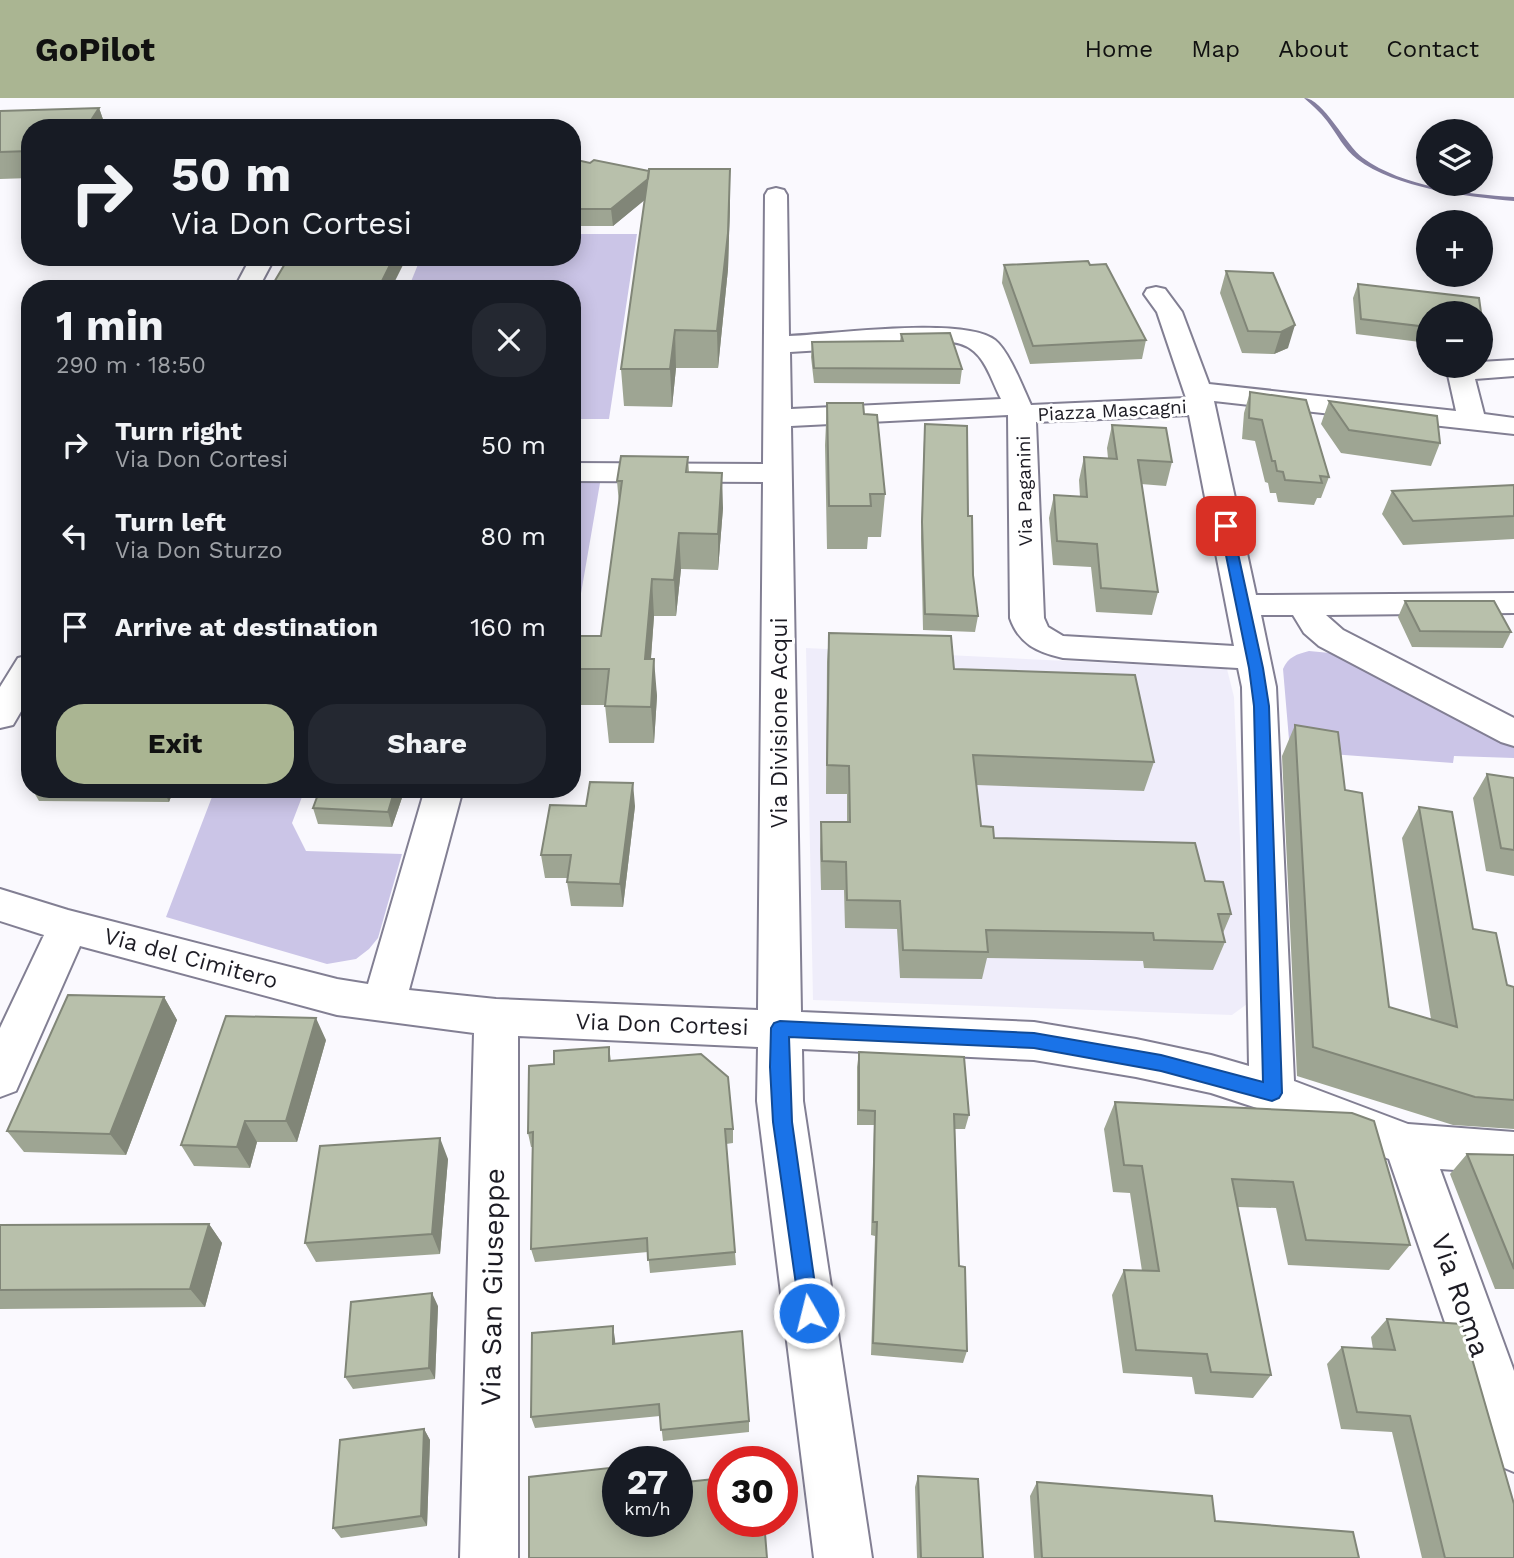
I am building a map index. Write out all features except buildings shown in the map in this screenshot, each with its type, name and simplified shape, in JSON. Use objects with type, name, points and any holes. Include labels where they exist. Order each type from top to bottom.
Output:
[{"type":"street","name":"Via Divisione Acqui","points":[[776,195],[779,1067],[782,1122],[843,1558]]},
{"type":"street","points":[[1156,294],[1169,312],[1199,399],[1254,658],[1261,706],[1272,1093]]},
{"type":"street","name":"Via Paganini","points":[[777,345],[944,334],[966,335],[979,340],[990,350],[1020,410],[1027,618],[1038,638],[1063,647],[1254,658]]},
{"type":"street","points":[[1472,420],[1461,374],[1468,371],[1514,368]]},
{"type":"street","name":"Piazza Mascagni","points":[[1020,410],[1199,399],[1472,420],[1514,426]]},
{"type":"street","points":[[777,418],[1020,410]]},
{"type":"street","points":[[581,472],[778,473]]},
{"type":"street","points":[[1242,605],[1514,603]]},
{"type":"street","points":[[1303,605],[1316,625],[1331,638],[1514,733]]},
{"type":"street","points":[[0,716],[21,681]]},
{"type":"street","points":[[383,1005],[441,798]]},
{"type":"street","name":"Via del Cimitero","points":[[0,905],[68,926],[337,996],[383,1005]]},
{"type":"street","points":[[0,1077],[68,926]]},
{"type":"street","name":"Via Don Cortesi","points":[[383,1005],[496,1017],[1034,1041],[1174,1066],[1272,1093],[1408,1144],[1514,1153]]},
{"type":"street","name":"Via San Giuseppe","points":[[489,1558],[496,1017]]},
{"type":"street","name":"Via Roma","points":[[1408,1144],[1514,1445]]},
{"type":"shaded area","points":[[581,234],[637,234],[609,419],[581,419],[581,280],[412,280],[417,266],[581,266]]},
{"type":"shaded area","points":[[581,483],[600,483],[581,593]]},
{"type":"shaded area","points":[[806,648],[1227,669],[1234,697],[1247,1004],[1232,1015],[813,1000]]},
{"type":"shaded area","points":[[1309,651],[1330,653],[1514,748],[1514,758],[1454,756],[1453,763],[1290,751],[1283,669],[1293,657]]},
{"type":"shaded area","points":[[212,798],[302,798],[292,823],[306,851],[402,854],[378,938],[356,959],[327,964],[166,917]]},
{"type":"waterway","points":[[1306,98],[1323,113],[1352,151],[1373,167],[1433,188],[1514,199]]},
{"type":"route","points":[[809,1313],[782,1122],[780,1028],[1034,1041],[1161,1063],[1211,1074],[1272,1093],[1261,706],[1256,668],[1226,526]]}]
